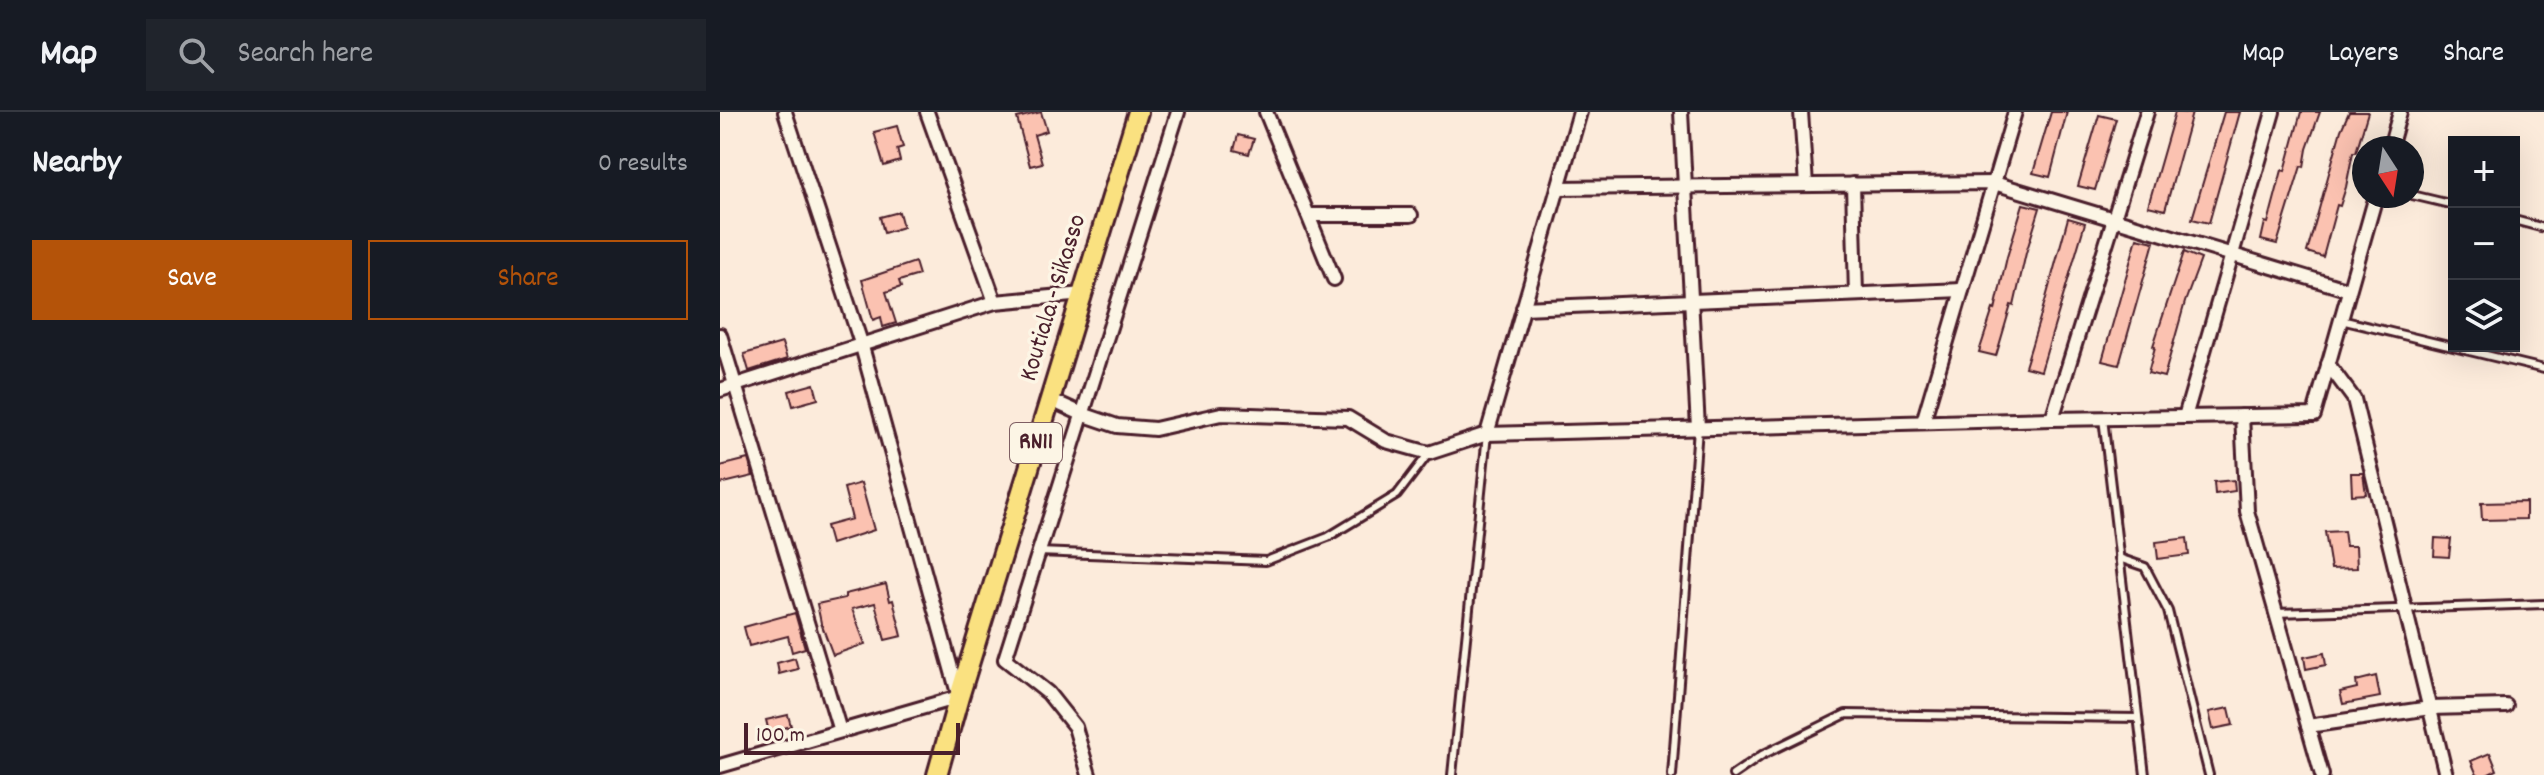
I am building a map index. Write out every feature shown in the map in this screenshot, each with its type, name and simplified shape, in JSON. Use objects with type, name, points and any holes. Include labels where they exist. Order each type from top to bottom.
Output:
[{"type":"main road","name":"Koutiala - Sikasso","points":[[937,775],[1138,112]]},
{"type":"street","points":[[720,766],[959,697],[861,343],[785,112]]},
{"type":"street","points":[[927,112],[995,302]]},
{"type":"street","points":[[1089,775],[1075,727],[1048,693],[1005,659],[1178,112]]},
{"type":"street","points":[[1266,112],[1334,279]]},
{"type":"street","points":[[1487,434],[1580,112]]},
{"type":"street","points":[[1681,112],[1698,428]]},
{"type":"street","points":[[1801,112],[1806,185]]},
{"type":"street","points":[[1923,422],[2015,112]]},
{"type":"street","points":[[2052,419],[2147,112]]},
{"type":"street","points":[[2185,417],[2273,112]]},
{"type":"street","points":[[2393,136],[2400,112]]},
{"type":"street","points":[[1558,188],[1994,183],[2349,290]]},
{"type":"street","points":[[1853,184],[1856,294]]},
{"type":"street","points":[[1049,399],[1117,426],[1155,429],[1221,414],[1348,418],[1386,441],[1429,453],[1487,434],[2314,415],[2373,208]]},
{"type":"street","points":[[1308,215],[1411,215]]},
{"type":"street","points":[[1523,308],[1962,290]]},
{"type":"street","points":[[720,390],[995,302],[1083,294]]},
{"type":"street","points":[[720,335],[840,731]]},
{"type":"street","points":[[2328,364],[2354,399],[2446,775]]},
{"type":"street","points":[[2242,416],[2247,511],[2322,775]]},
{"type":"street","points":[[2308,726],[2430,708],[2506,706]]},
{"type":"lane","points":[[2424,198],[2448,204]]},
{"type":"lane","points":[[2520,222],[2544,228]]},
{"type":"lane","points":[[2341,320],[2544,369]]},
{"type":"lane","points":[[2103,418],[2145,775]]},
{"type":"lane","points":[[1672,775],[1698,428]]},
{"type":"lane","points":[[1452,775],[1487,434]]},
{"type":"lane","points":[[1038,552],[1266,561],[1328,537],[1397,495],[1429,453]]},
{"type":"lane","points":[[2119,558],[2145,567],[2168,611],[2209,775]]},
{"type":"lane","points":[[2276,613],[2544,604]]},
{"type":"lane","points":[[1733,775],[1762,755],[1846,714],[2138,718]]},
{"type":"building","points":[[1041,112],[1047,131],[1034,135],[1042,163],[1030,166],[1017,118]]},
{"type":"building","points":[[2051,112],[2067,112],[2050,177],[2033,173]]},
{"type":"building","points":[[2175,112],[2192,113],[2165,210],[2148,206]]},
{"type":"building","points":[[2224,112],[2240,112],[2209,223],[2192,219]]},
{"type":"building","points":[[2301,112],[2320,112],[2277,244],[2261,240]]},
{"type":"building","points":[[2349,112],[2368,112],[2361,136],[2352,136],[2352,157],[2346,187],[2340,206],[2337,205],[2323,257],[2307,252],[2341,130]]},
{"type":"building","points":[[2099,115],[2116,119],[2095,190],[2078,186]]},
{"type":"building","points":[[897,126],[903,147],[897,149],[900,161],[884,166],[874,132]]},
{"type":"building","points":[[1238,135],[1254,139],[1249,154],[1234,150]]},
{"type":"building","points":[[2023,204],[2040,208],[2014,306],[2011,305],[1996,356],[1979,352],[1995,310]]},
{"type":"building","points":[[899,212],[903,227],[884,233],[880,217]]},
{"type":"building","points":[[2068,218],[2085,223],[2041,371],[2025,367]]},
{"type":"building","points":[[2137,238],[2154,242],[2119,365],[2102,361]]},
{"type":"building","points":[[2184,252],[2201,259],[2185,302],[2164,377],[2148,373],[2153,346]]},
{"type":"building","points":[[915,262],[919,275],[899,281],[901,287],[886,292],[896,323],[883,327],[881,317],[873,320],[862,280]]},
{"type":"building","points":[[782,343],[787,359],[749,371],[744,354]]},
{"type":"building","points":[[814,384],[818,399],[793,406],[789,391]]},
{"type":"building","points":[[748,459],[753,476],[720,484],[720,466]]},
{"type":"building","points":[[2351,473],[2363,473],[2366,494],[2352,495]]},
{"type":"building","points":[[2234,480],[2235,491],[2215,494],[2214,482]]},
{"type":"building","points":[[861,483],[874,530],[831,544],[826,526],[852,519],[844,488]]},
{"type":"building","points":[[2526,502],[2526,519],[2482,520],[2481,503]]},
{"type":"building","points":[[2344,531],[2346,546],[2356,546],[2357,568],[2331,569],[2325,532]]},
{"type":"building","points":[[2187,538],[2189,555],[2158,559],[2156,542]]},
{"type":"building","points":[[2435,538],[2451,539],[2449,557],[2434,556]]},
{"type":"building","points":[[886,584],[902,636],[885,640],[875,603],[852,609],[865,644],[833,655],[817,604]]},
{"type":"building","points":[[795,613],[805,648],[792,652],[788,636],[749,646],[744,627]]},
{"type":"building","points":[[2324,653],[2326,665],[2306,669],[2304,657]]},
{"type":"building","points":[[795,658],[798,669],[779,674],[777,663]]},
{"type":"building","points":[[2376,676],[2380,697],[2343,704],[2340,692],[2357,688],[2356,681]]},
{"type":"building","points":[[2229,708],[2233,725],[2213,729],[2209,712]]},
{"type":"building","points":[[788,715],[791,726],[769,732],[766,720]]},
{"type":"building","points":[[2490,753],[2497,770],[2487,775],[2477,775],[2471,761]]}]
